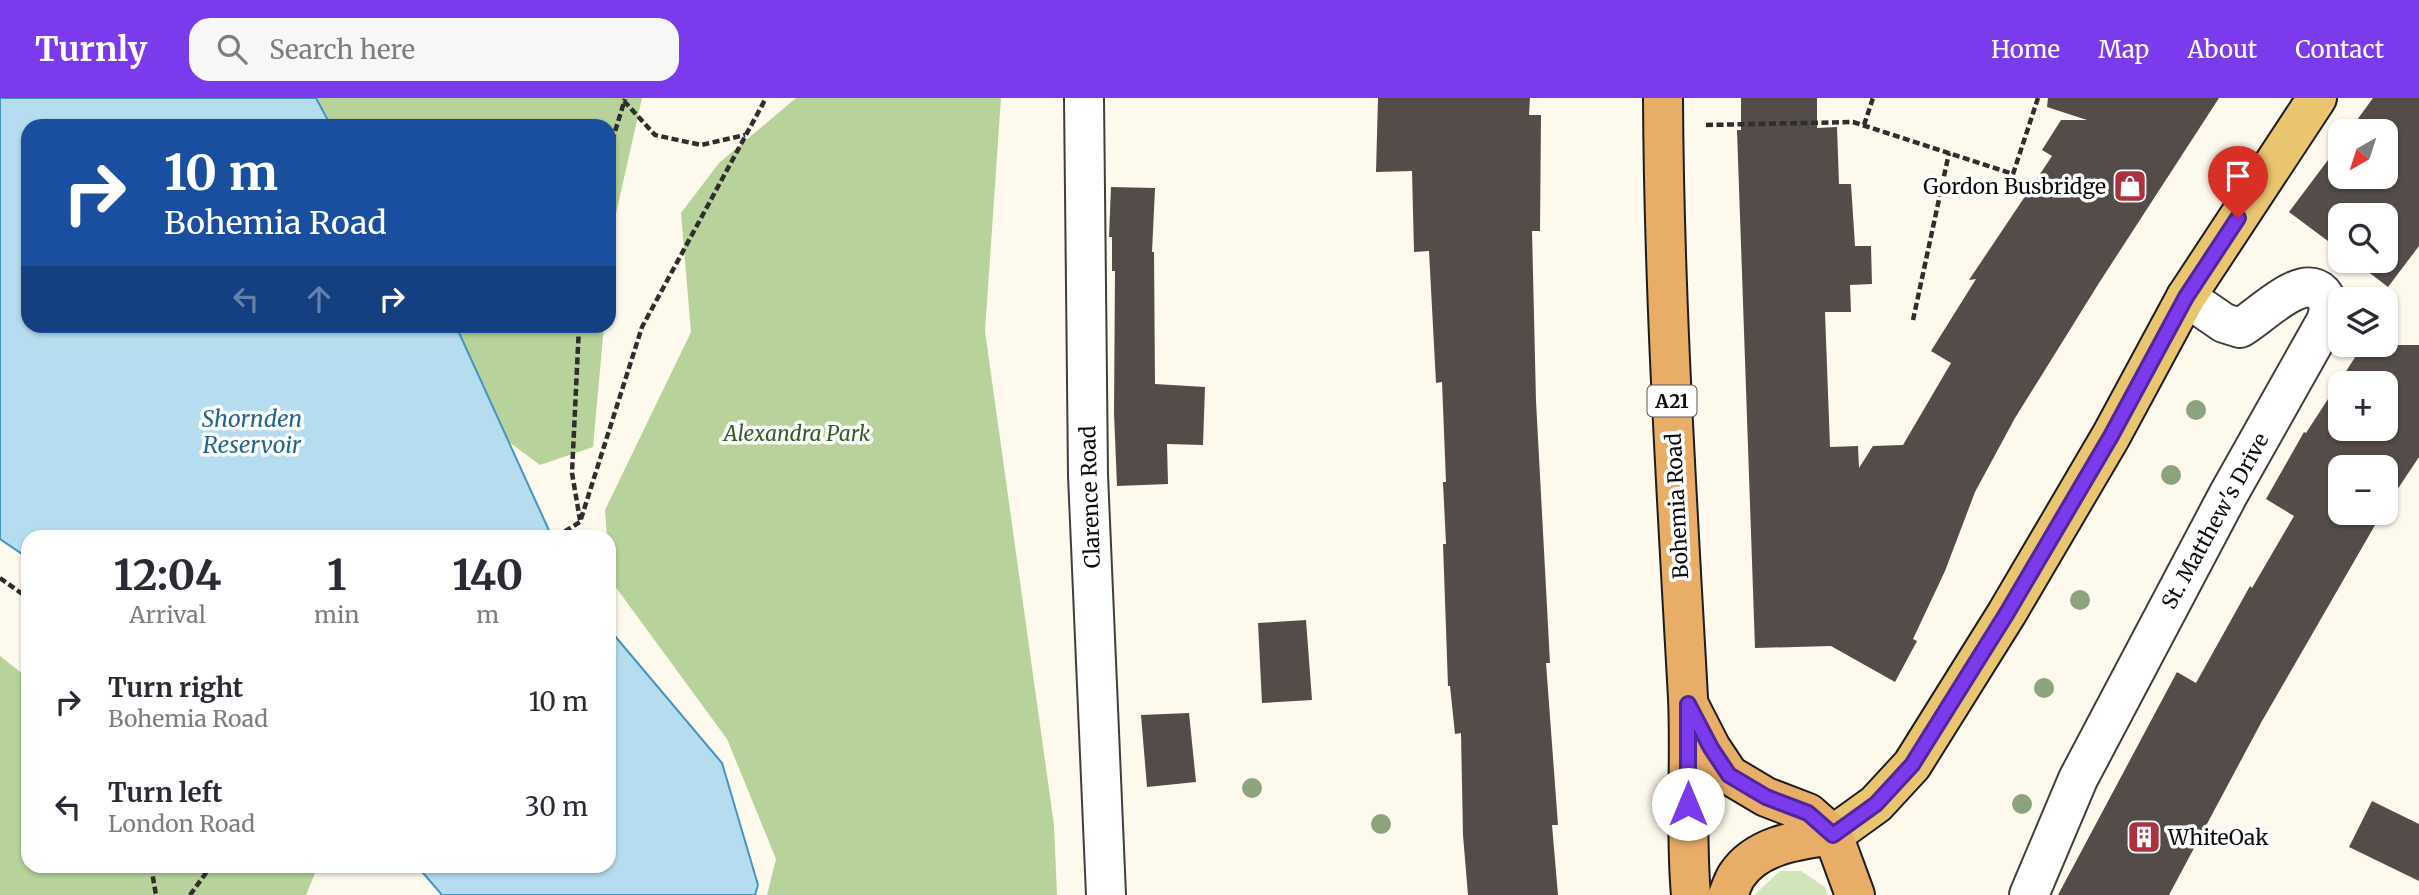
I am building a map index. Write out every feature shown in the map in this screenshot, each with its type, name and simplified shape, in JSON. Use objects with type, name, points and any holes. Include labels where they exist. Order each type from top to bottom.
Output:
[{"type":"highway","name":"Bohemia Road","points":[[1663,112],[1670,368],[1688,704],[1687,854],[1691,895]]},
{"type":"highway","name":"Bohemia Road","points":[[1688,704],[1729,775],[1766,797],[1808,813],[1833,835]]},
{"type":"highway","points":[[1728,895],[1738,873],[1763,851],[1795,841],[1833,835]]},
{"type":"highway","name":"A21","points":[[1833,835],[1855,895]]},
{"type":"main road","points":[[1833,835],[1876,804],[1912,765],[2007,613],[2111,436],[2186,297],[2317,98]]},
{"type":"street","name":"Clarence Road","points":[[1084,98],[1088,475],[1107,895]]},
{"type":"street","name":"St. Matthew's Drive","points":[[2029,895],[2078,779],[2228,495],[2326,321],[2330,307],[2321,292],[2308,286],[2287,293],[2255,320],[2240,328],[2224,323],[2186,297]]},
{"type":"path","points":[[567,530],[580,522],[642,327],[766,98]]},
{"type":"path","points":[[1864,125],[1873,98]]},
{"type":"path","points":[[1663,112],[1853,121],[2013,174],[2038,98]]},
{"type":"path","points":[[625,99],[655,135],[701,145],[745,135]]},
{"type":"path","points":[[616,128],[625,99]]},
{"type":"path","points":[[1913,320],[1949,153]]},
{"type":"path","points":[[579,333],[572,473],[580,522]]},
{"type":"path","points":[[0,578],[21,593]]},
{"type":"path","points":[[152,873],[156,895]]},
{"type":"path","points":[[190,895],[206,873]]},
{"type":"green space","points":[[281,98],[642,98],[616,214],[616,119],[292,119]]},
{"type":"green space","name":"Alexandra Park","points":[[796,98],[1001,98],[985,331],[1054,825],[1057,895],[767,895],[776,859],[727,739],[616,588],[616,530],[606,530],[605,510],[691,332],[681,213],[719,163]]},
{"type":"green space","points":[[412,333],[603,333],[593,447],[540,465],[446,395]]},
{"type":"green space","points":[[0,656],[21,672],[21,873],[315,873],[306,895],[0,895]]},
{"type":"green space","points":[[1780,871],[1801,871],[1825,887],[1827,895],[1754,895]]},
{"type":"water","name":"Shornden Reservoir","points":[[0,98],[316,98],[327,119],[21,119],[21,333],[459,333],[549,530],[21,530],[21,553],[0,539]]},
{"type":"water","points":[[616,637],[722,763],[758,885],[755,895],[442,895],[423,873],[616,873]]},
{"type":"building","points":[[1378,98],[1530,98],[1529,115],[1541,115],[1540,231],[1532,231],[1536,401],[1550,663],[1546,663],[1558,825],[1552,825],[1558,895],[1468,895],[1463,835],[1461,733],[1455,734],[1448,686],[1443,544],[1446,544],[1443,482],[1446,482],[1442,382],[1436,383],[1429,251],[1414,252],[1412,171],[1376,172]]},
{"type":"building","points":[[1741,98],[1817,98],[1817,128],[1837,127],[1839,184],[1851,184],[1855,246],[1871,246],[1872,284],[1850,285],[1851,312],[1825,312],[1830,447],[1858,446],[1859,468],[1873,446],[1903,445],[1951,363],[1931,351],[1976,279],[1969,280],[2052,156],[2042,150],[2061,120],[2087,120],[2047,107],[2048,98],[2219,98],[2015,418],[1975,492],[1945,571],[1913,639],[1917,641],[1895,682],[1831,646],[1755,648],[1737,130],[1741,130]]},
{"type":"building","points":[[2373,98],[2419,98],[2419,246],[2388,287],[2370,273],[2398,273],[2398,203],[2328,203],[2328,241],[2289,212],[2328,160],[2328,189],[2398,189],[2398,119],[2358,119]]},
{"type":"building","points":[[1111,187],[1155,188],[1152,252],[1155,384],[1205,387],[1203,445],[1167,444],[1168,484],[1117,486],[1114,413],[1115,271],[1112,271],[1112,237],[1109,237]]},
{"type":"building","points":[[2398,345],[2419,345],[2419,457],[2398,488],[2398,455],[2328,455],[2328,525],[2375,525],[2262,721],[2169,895],[2058,895],[2177,672],[2196,683],[2250,586],[2252,588],[2294,516],[2266,499],[2304,432],[2306,433],[2328,399],[2328,441],[2398,441],[2398,371],[2346,371],[2355,357],[2398,357]]},
{"type":"building","points":[[1306,620],[1312,700],[1262,703],[1258,623]]},
{"type":"building","points":[[1189,713],[1196,782],[1147,787],[1141,715]]},
{"type":"building","points":[[2372,801],[2419,824],[2419,881],[2349,847]]},
{"type":"place","name":"Gordon Busbridge","points":[[2130,186]]},
{"type":"place","name":"WhiteOak","points":[[2144,837]]},
{"type":"route","points":[[1688,804],[1688,704],[1729,775],[1766,797],[1808,813],[1833,835],[1876,804],[1912,765],[2007,613],[2111,436],[2186,297],[2238,218]]}]
